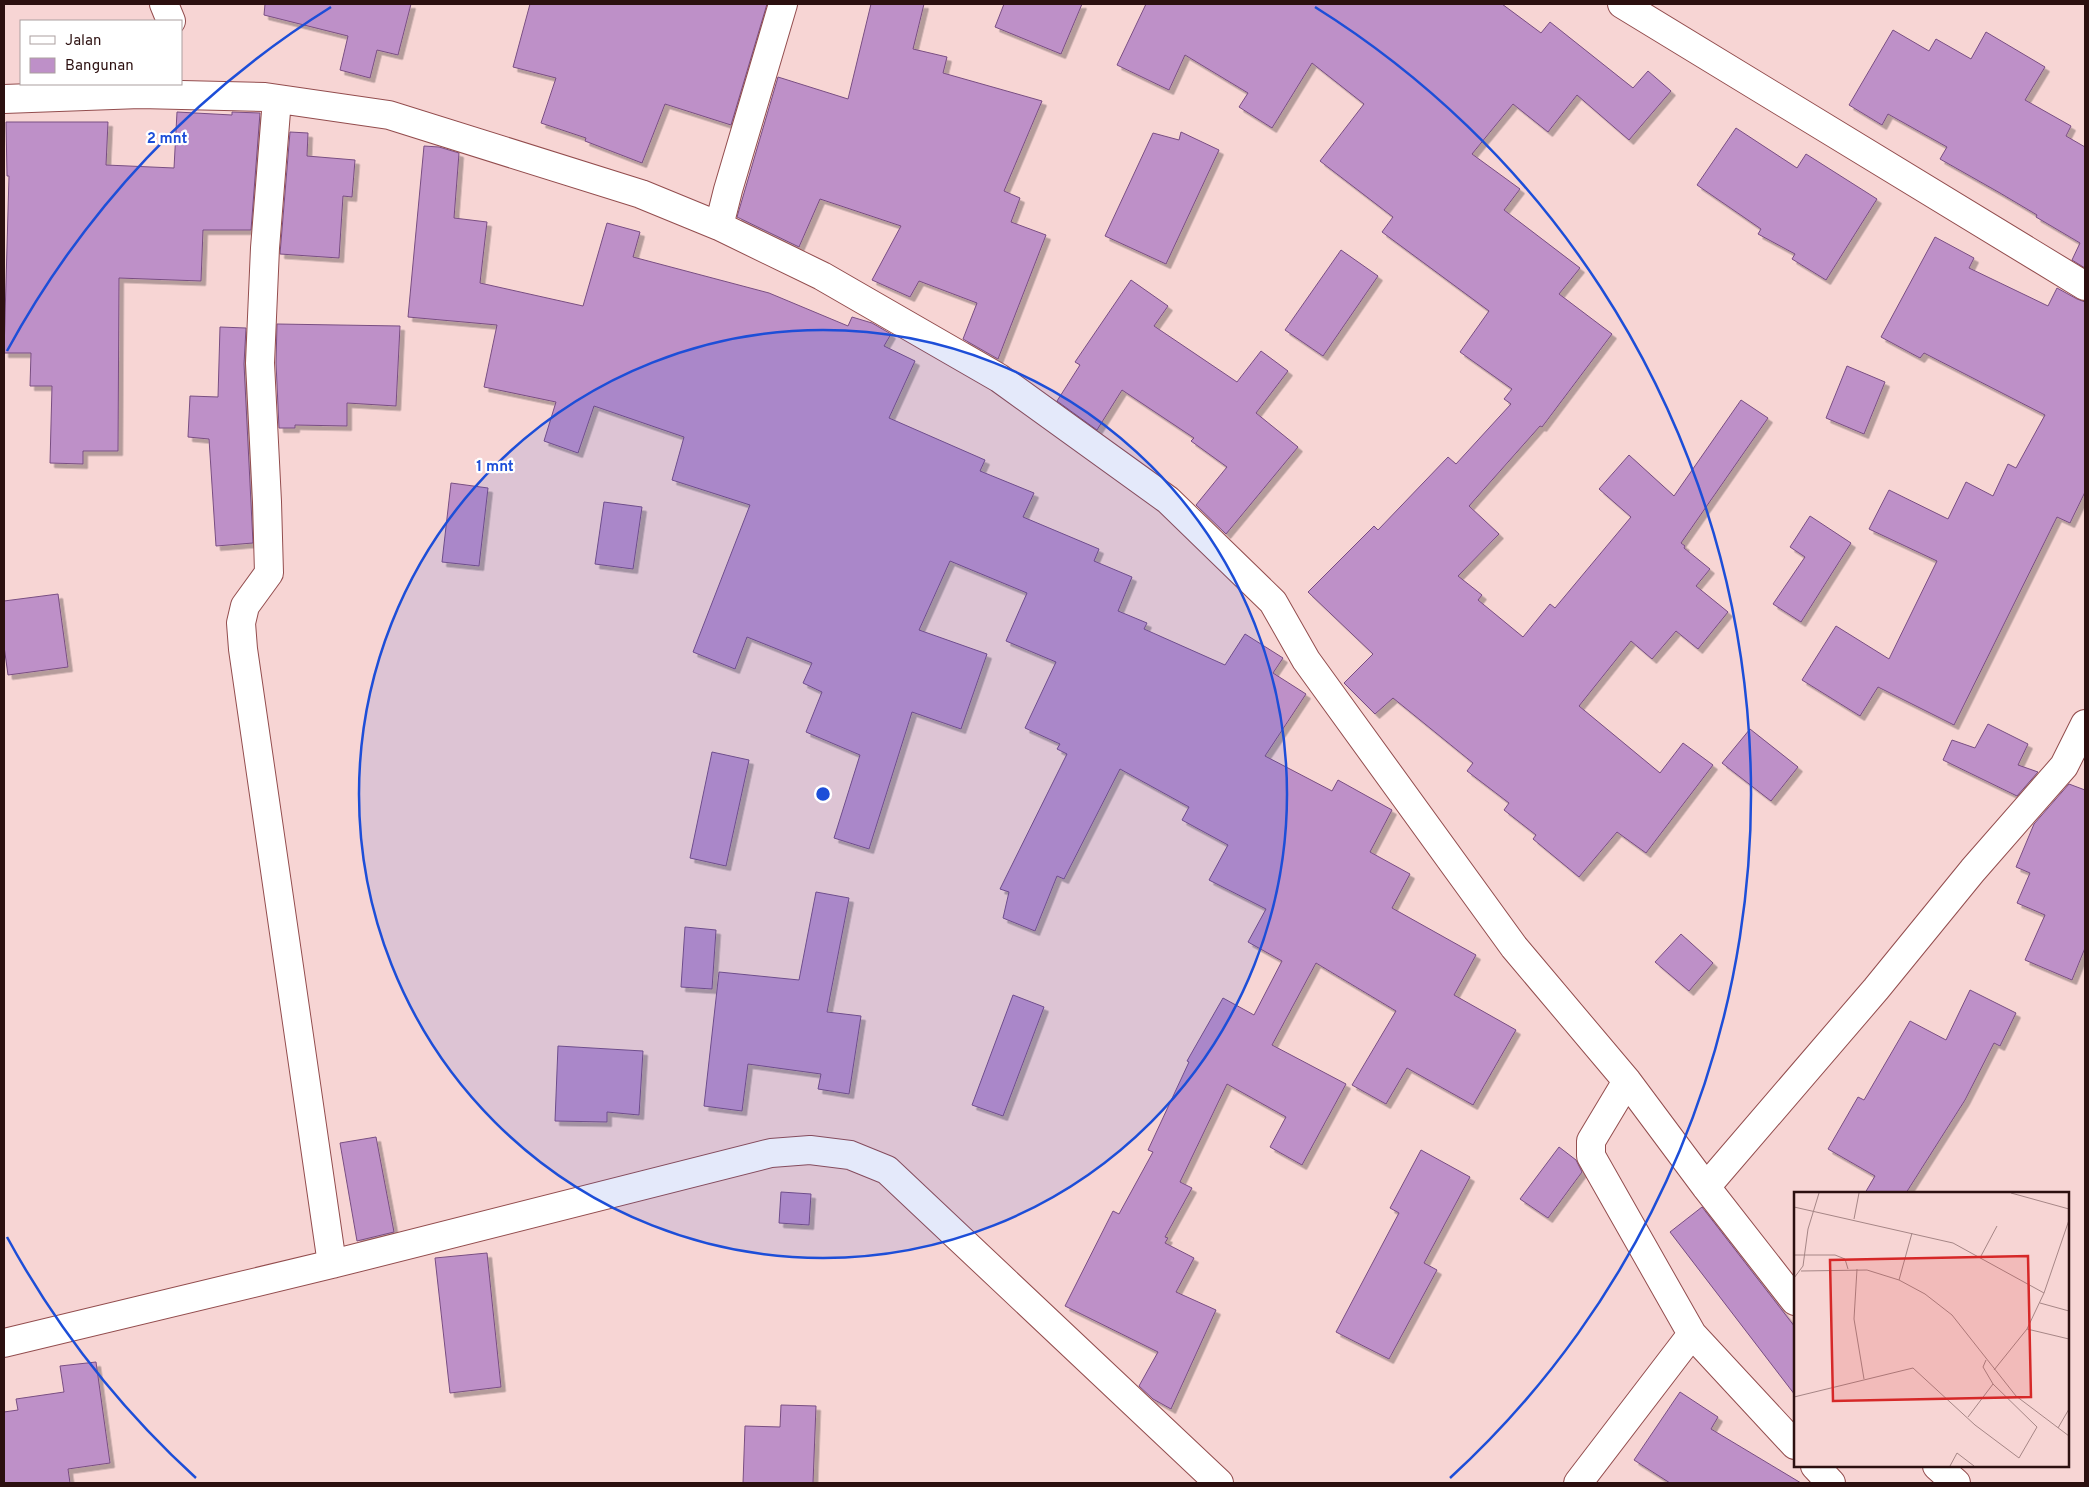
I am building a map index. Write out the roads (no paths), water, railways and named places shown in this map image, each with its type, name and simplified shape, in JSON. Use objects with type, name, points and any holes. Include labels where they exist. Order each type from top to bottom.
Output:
[{"type":"street","points":[[164,4],[172,20]]},
{"type":"street","points":[[719,226],[783,4]]},
{"type":"street","points":[[1622,4],[2085,286]]},
{"type":"street","points":[[4,98],[140,94],[182,86],[388,115],[641,194],[719,226],[822,276],[999,378],[1168,500],[1273,602],[1306,660],[1514,947],[1627,1081],[1706,1187],[1794,1300]]},
{"type":"street","points":[[277,99],[265,248],[260,363],[267,502],[268,573],[245,606],[241,623],[244,659],[332,1264]]},
{"type":"street","points":[[1706,1187],[1876,989],[1973,870],[2075,768],[2085,724]]},
{"type":"street","points":[[1627,1081],[1591,1141],[1591,1156],[1692,1334],[1794,1444]]},
{"type":"street","points":[[4,1343],[332,1264],[771,1153],[810,1150],[850,1155],[887,1170],[1219,1483]]},
{"type":"street","points":[[1578,1483],[1692,1334]]},
{"type":"street","points":[[1816,1467],[1831,1483]]},
{"type":"street","points":[[1938,1467],[1956,1483]]}]
